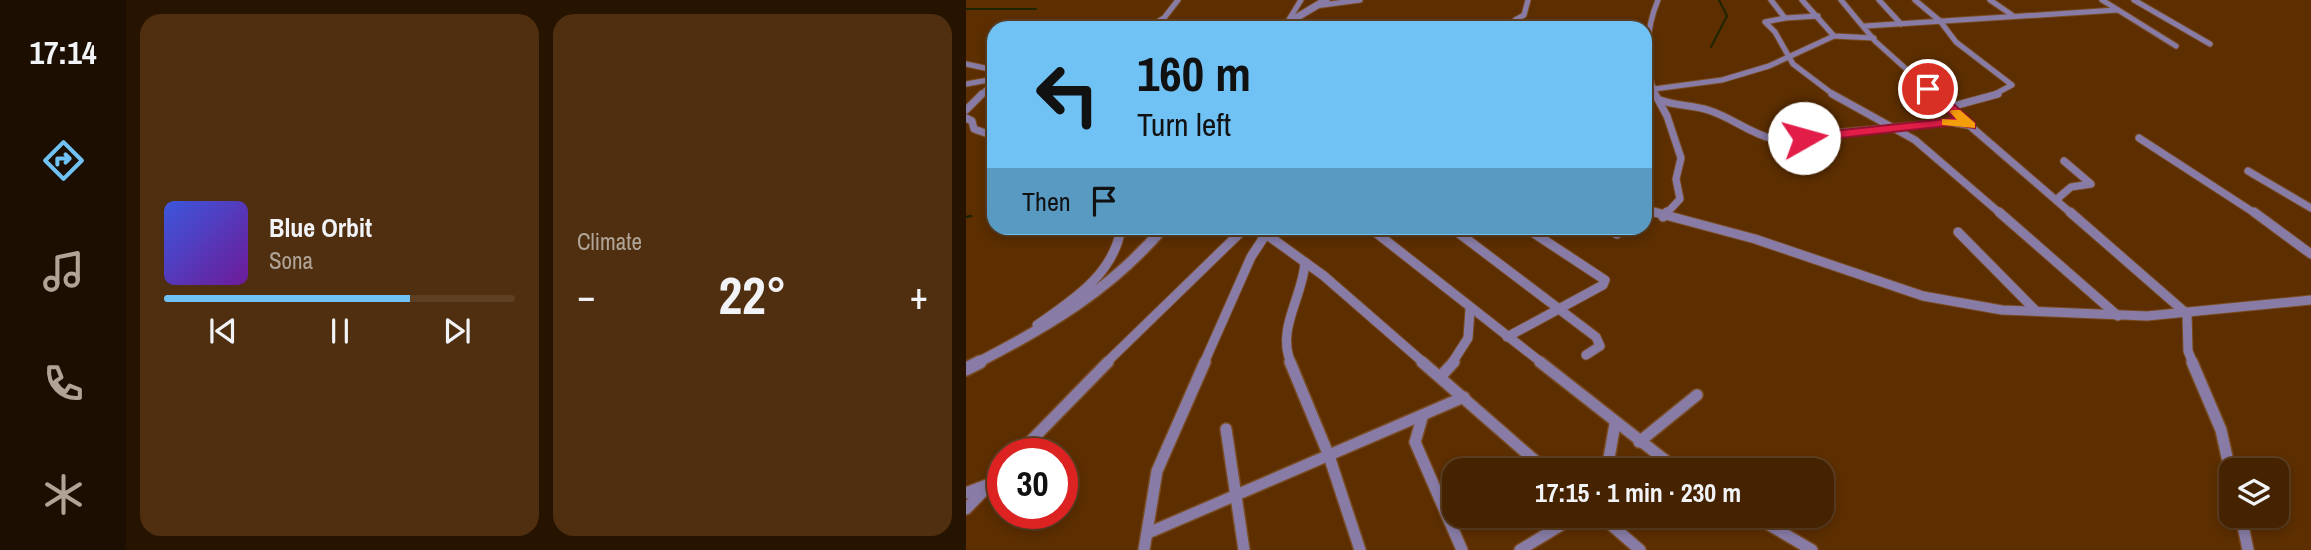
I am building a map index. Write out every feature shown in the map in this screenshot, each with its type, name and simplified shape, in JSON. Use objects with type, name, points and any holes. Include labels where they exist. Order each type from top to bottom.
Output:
[{"type":"street","points":[[1160,21],[1178,0]]},
{"type":"street","points":[[1289,21],[1301,0]]},
{"type":"street","points":[[1293,21],[1326,0]]},
{"type":"street","points":[[1312,8],[1360,0]]},
{"type":"street","points":[[1516,21],[1524,15],[1528,0]]},
{"type":"street","points":[[1650,21],[1658,0]]},
{"type":"street","points":[[1771,0],[1785,19]]},
{"type":"street","points":[[1802,0],[1834,36]]},
{"type":"street","points":[[1841,0],[1875,38],[1970,126],[2187,314],[2188,351],[2221,430],[2227,458]]},
{"type":"street","points":[[1851,0],[1854,4],[1851,10]]},
{"type":"street","points":[[1879,0],[1901,24]]},
{"type":"street","points":[[1915,0],[1940,21],[1956,42],[2012,85],[1998,94],[1950,107]]},
{"type":"street","points":[[1990,0],[2012,15]]},
{"type":"street","points":[[2102,0],[2176,46]]},
{"type":"street","points":[[2134,0],[2210,44]]},
{"type":"street","points":[[1865,26],[2117,10]]},
{"type":"street","points":[[1818,16],[1765,22],[1776,32],[1793,64],[1835,97],[1898,128],[1935,156],[2118,316]]},
{"type":"street","points":[[1654,89],[1722,80],[1769,66],[1834,36],[1875,38]]},
{"type":"street","points":[[966,64],[987,68]]},
{"type":"street","points":[[1652,72],[1654,89],[1660,100],[1673,145],[1681,158],[1676,179],[1680,199],[1663,217]]},
{"type":"street","points":[[966,84],[987,81]]},
{"type":"street","points":[[966,110],[987,88]]},
{"type":"street","points":[[1660,100],[1675,106],[1708,110],[1751,133],[1773,138],[1955,121],[1970,126]]},
{"type":"street","points":[[966,118],[972,121],[974,129],[987,134]]},
{"type":"street","points":[[2139,138],[2235,199],[2311,254]]},
{"type":"street","points":[[2057,199],[2071,187],[2091,184],[2064,161]]},
{"type":"street","points":[[2248,171],[2311,208]]},
{"type":"street","points":[[1652,213],[1755,239],[1923,296],[2002,310],[2118,316],[2187,314],[2311,300]]},
{"type":"street","points":[[1958,232],[2035,310]]},
{"type":"street","points":[[1005,349],[1086,287],[1102,270],[1116,247],[1119,235]]},
{"type":"street","points":[[966,369],[1005,349],[1107,284],[1141,255],[1157,235]]},
{"type":"street","points":[[1034,438],[1167,300],[1237,235]]},
{"type":"street","points":[[1144,550],[1157,471],[1251,257],[1264,235]]},
{"type":"street","points":[[1271,235],[1441,376],[1532,458]]},
{"type":"street","points":[[1379,235],[1661,458]]},
{"type":"street","points":[[1461,235],[1600,341],[1600,346],[1586,355]]},
{"type":"street","points":[[1507,337],[1603,285],[1605,280],[1537,235]]},
{"type":"street","points":[[1305,262],[1304,279],[1285,331],[1285,350],[1329,456],[1360,550]]},
{"type":"street","points":[[1441,376],[1466,347],[1473,326],[1470,309]]},
{"type":"street","points":[[1639,442],[1697,395]]},
{"type":"street","points":[[1148,533],[1234,494],[1422,418],[1464,397]]},
{"type":"street","points":[[1422,418],[1415,442],[1462,550]]},
{"type":"street","points":[[1609,458],[1615,424]]},
{"type":"street","points":[[1226,429],[1244,550]]},
{"type":"street","points":[[966,493],[987,485]]},
{"type":"street","points":[[966,509],[987,487]]},
{"type":"street","points":[[1520,550],[1556,528]]},
{"type":"street","points":[[1615,528],[1640,550]]},
{"type":"street","points":[[1774,528],[1812,550]]},
{"type":"street","points":[[2243,528],[2248,550]]},
{"type":"waterway","points":[[1711,47],[1727,16],[1719,0]]},
{"type":"waterway","points":[[966,9],[1036,9]]},
{"type":"waterway","points":[[966,217],[971,216]]},
{"type":"slow traffic","points":[[1946,122],[1955,121],[1970,126],[1956,112]]},
{"type":"route","points":[[1804,138],[1955,121],[1970,126],[1928,89]]}]
